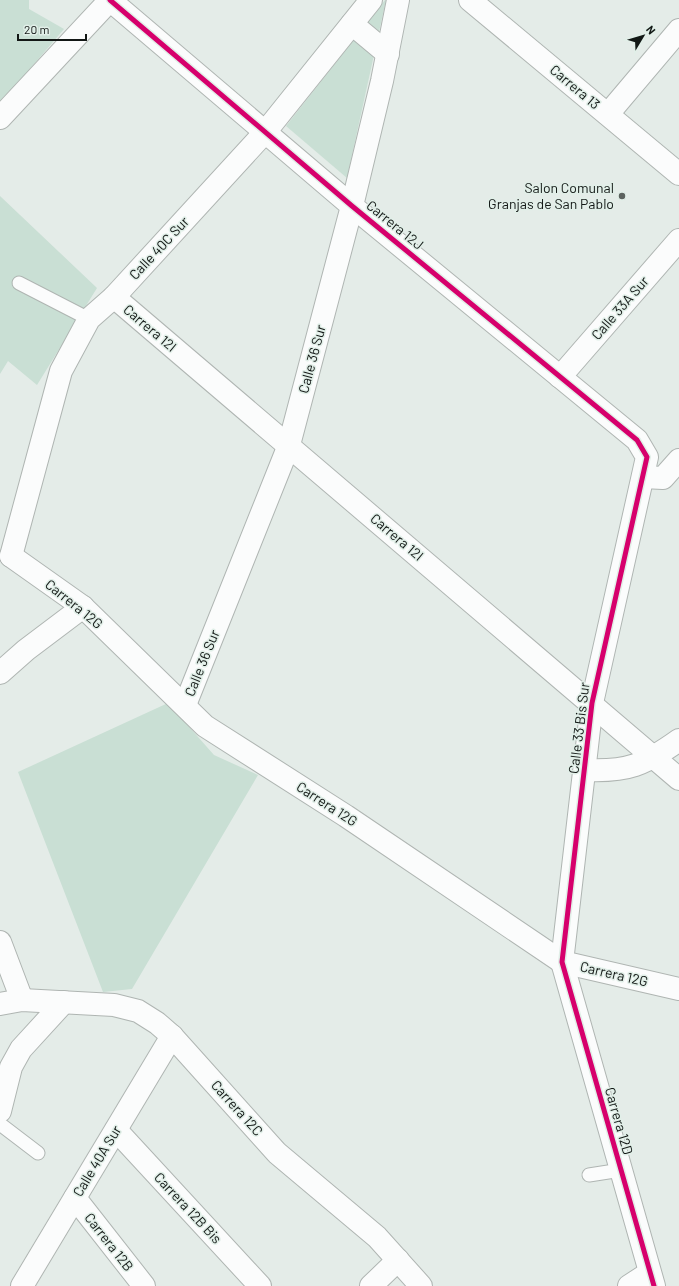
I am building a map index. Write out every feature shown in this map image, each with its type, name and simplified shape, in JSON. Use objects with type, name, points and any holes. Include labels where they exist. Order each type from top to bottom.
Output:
[{"type":"street","points":[[0,118],[110,0]]},
{"type":"street","name":"Carrera 12J","points":[[110,0],[266,131],[352,206],[637,440],[647,457],[643,477]]},
{"type":"street","name":"Calle 40C Sur","points":[[6,556],[61,371],[89,319],[114,297],[266,131],[370,0]]},
{"type":"street","name":"Calle 36 Sur","points":[[185,705],[289,445],[352,206],[388,54],[398,0]]},
{"type":"street","name":"Carrera 13","points":[[470,0],[679,174]]},
{"type":"street","points":[[352,24],[388,54]]},
{"type":"street","points":[[608,114],[679,30]]},
{"type":"street","name":"Calle 33A Sur","points":[[560,377],[679,240]]},
{"type":"street","name":"Carrera 12I","points":[[114,297],[592,703],[679,779]]},
{"type":"street","points":[[643,477],[663,478],[679,460]]},
{"type":"street","name":"Calle 33 Bis Sur","points":[[562,962],[592,703],[643,477]]},
{"type":"street","name":"Carrera 12G","points":[[6,556],[83,607],[205,726],[352,820],[562,962],[679,989]]},
{"type":"street","points":[[0,673],[26,650],[83,607]]},
{"type":"street","points":[[585,770],[622,770],[654,757],[679,740]]},
{"type":"street","points":[[0,942],[22,1000]]},
{"type":"street","name":"Carrera 12D","points":[[562,962],[651,1280]]},
{"type":"street","name":"Carrera 12C","points":[[0,1004],[22,1000],[114,1005],[138,1011],[157,1023],[172,1036],[277,1153],[377,1237],[421,1286]]},
{"type":"street","points":[[0,1111],[11,1067],[21,1049],[64,1002]]},
{"type":"street","name":"Calle 40A Sur","points":[[22,1286],[172,1036]]},
{"type":"street","name":"Carrera 12B Bis","points":[[116,1130],[260,1286]]},
{"type":"street","name":"Carrera 12B","points":[[75,1198],[144,1286]]},
{"type":"street","points":[[371,1286],[398,1260]]},
{"type":"street","points":[[629,1286],[651,1280]]},
{"type":"lane","points":[[19,282],[89,319]]},
{"type":"lane","points":[[0,1124],[38,1153]]},
{"type":"lane","points":[[589,1175],[621,1170]]},
{"type":"green space","points":[[0,0],[29,0],[29,9],[64,29],[0,104]]},
{"type":"green space","points":[[386,0],[347,178],[286,126]]},
{"type":"green space","points":[[0,196],[97,288],[37,385],[8,361],[0,374]]},
{"type":"green space","points":[[168,703],[214,755],[258,775],[132,989],[103,992],[18,772]]},
{"type":"cycle path","points":[[110,0],[352,206],[637,440],[647,457],[592,703],[562,962],[654,1286]]},
{"type":"place","name":"Salon Comunal Granjas de San Pablo","points":[[622,196]]}]
